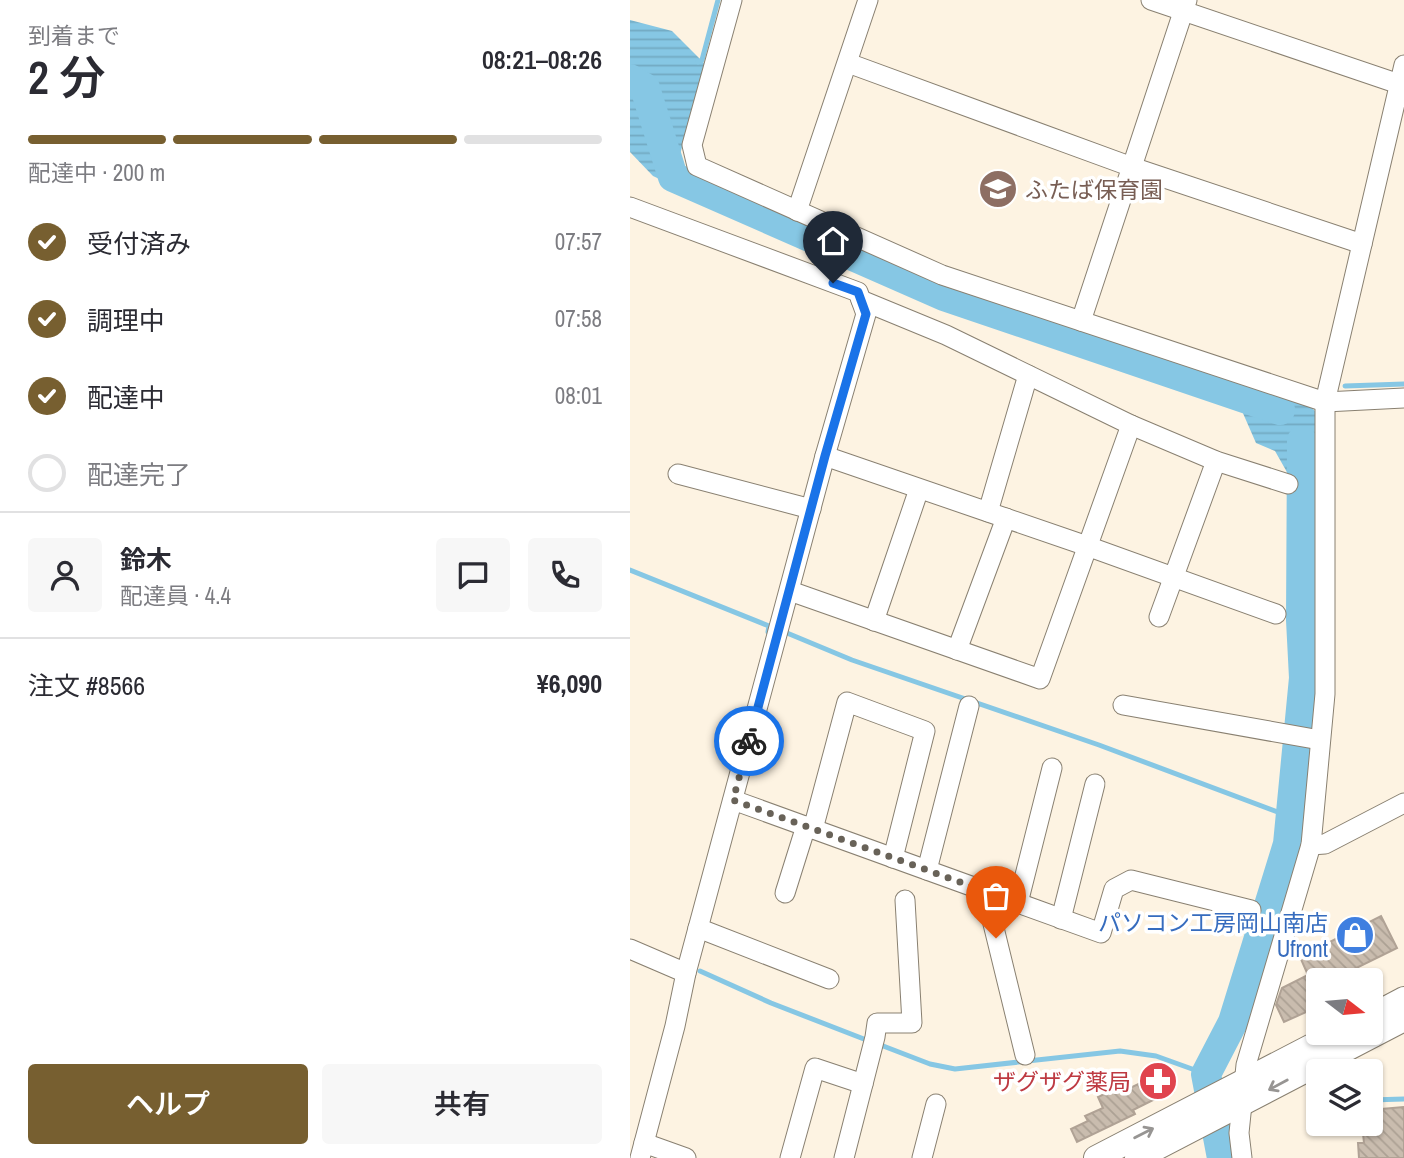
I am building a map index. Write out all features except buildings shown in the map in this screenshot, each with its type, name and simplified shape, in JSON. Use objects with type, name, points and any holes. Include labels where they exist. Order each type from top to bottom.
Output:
[{"type":"street","points":[[732,0],[692,145],[697,166],[942,275],[1325,402],[1404,398]]},
{"type":"street","points":[[797,211],[868,0]]},
{"type":"street","points":[[1151,0],[1185,5],[1402,75],[1325,402],[1325,695],[1315,739],[1311,845],[1246,1065],[1232,1098],[1242,1158]]},
{"type":"street","points":[[1082,321],[1185,5]]},
{"type":"street","points":[[848,63],[1132,167],[1362,244]]},
{"type":"street","points":[[630,207],[858,292],[866,314],[685,973],[675,1026],[642,1151],[686,1158]]},
{"type":"street","points":[[861,300],[946,335],[1131,425],[1216,461],[1288,484]]},
{"type":"street","points":[[957,650],[997,515],[1028,375]]},
{"type":"street","points":[[790,591],[1040,679],[1131,425]]},
{"type":"street","points":[[825,456],[1276,614]]},
{"type":"street","points":[[1160,617],[1216,461]]},
{"type":"street","points":[[678,474],[811,509]]},
{"type":"street","points":[[874,621],[919,489]]},
{"type":"street","points":[[785,893],[809,828],[847,702],[925,731],[892,858]]},
{"type":"street","points":[[927,870],[969,705]]},
{"type":"street","points":[[1123,705],[1315,739]]},
{"type":"street","points":[[1018,903],[1052,768]]},
{"type":"street","points":[[1060,919],[1095,784]]},
{"type":"street","points":[[733,800],[1101,933],[1114,889],[1131,880],[1251,910]]},
{"type":"street","points":[[1311,845],[1325,844],[1404,803]]},
{"type":"street","points":[[985,891],[1025,1055]]},
{"type":"street","points":[[844,1158],[877,1023],[912,1023],[905,900]]},
{"type":"street","points":[[698,928],[829,979]]},
{"type":"street","points":[[630,949],[685,973]]},
{"type":"street","points":[[1383,1010],[1404,999]]},
{"type":"street","points":[[1232,1098],[1404,1019]]},
{"type":"street","points":[[1137,1158],[1195,1118],[1318,1045]]},
{"type":"street","points":[[790,1158],[815,1068],[863,1084]]},
{"type":"street","points":[[922,1158],[936,1104]]},
{"type":"street","points":[[1096,1158],[1195,1118]]},
{"type":"water","points":[[630,20],[672,31],[705,64],[670,184],[653,176],[630,152]]},
{"type":"water","points":[[1248,383],[1312,408],[1316,412],[1314,481],[1292,481],[1275,451],[1256,443],[1242,411]]},
{"type":"waterway","points":[[698,62],[702,60],[718,0]]},
{"type":"waterway","points":[[630,79],[645,88],[673,177],[944,296],[1280,410]]},
{"type":"waterway","points":[[1345,386],[1404,384]]},
{"type":"waterway","points":[[1222,1158],[1206,1074],[1233,1022],[1288,844],[1304,678],[1301,620],[1302,441]]},
{"type":"waterway","points":[[630,570],[769,626],[768,632]]},
{"type":"waterway","points":[[787,633],[852,660],[1099,745],[1291,817]]},
{"type":"waterway","points":[[700,971],[771,1003],[869,1041]]},
{"type":"waterway","points":[[878,1044],[930,1064],[955,1069],[1120,1051],[1156,1056],[1206,1074]]},
{"type":"waterway","points":[[1383,1100],[1404,1099]]},
{"type":"way so far","points":[[749,741],[733,800],[985,891],[996,938]]},
{"type":"place","name":"ふたば保育園","points":[[998,189]]},
{"type":"place","name":"パソコン工房岡山南店 Ufront","points":[[1355,935]]},
{"type":"place","name":"ザグザグ薬局","points":[[1158,1081]]},
{"type":"route","points":[[749,741],[866,314],[858,292],[833,283]]}]
